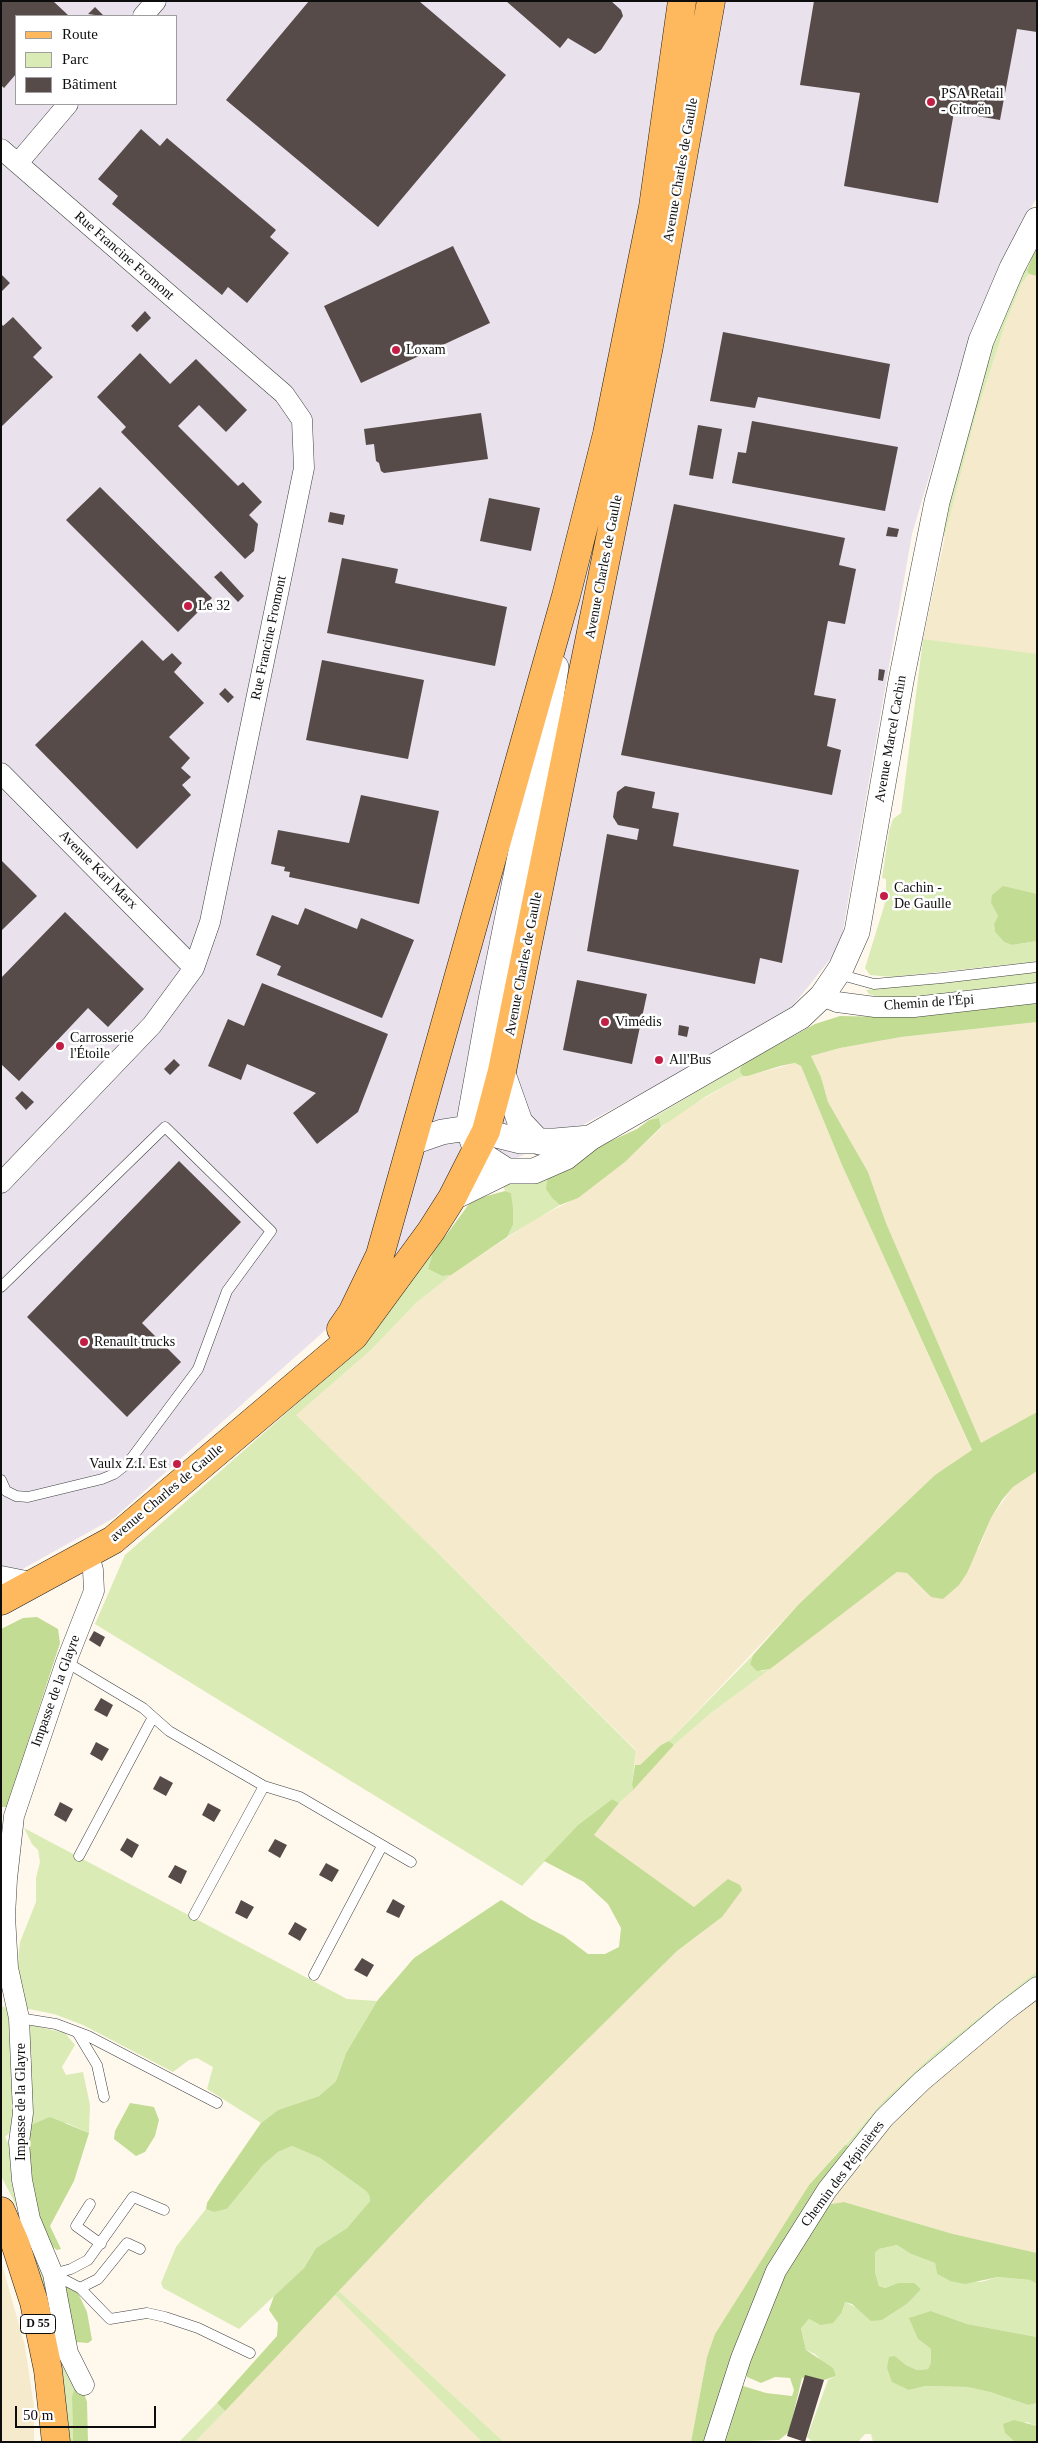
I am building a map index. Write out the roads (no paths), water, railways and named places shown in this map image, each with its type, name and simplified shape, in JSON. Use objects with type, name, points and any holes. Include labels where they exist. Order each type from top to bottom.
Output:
[{"type":"main road","name":"Avenue Charles de Gaulle","points":[[414,1142],[566,596],[607,434],[653,207],[682,1]]},
{"type":"main road","name":"Avenue Charles de Gaulle","points":[[477,1137],[502,1071],[649,346],[711,1]]},
{"type":"main road","name":"avenue Charles de Gaulle","points":[[1,1601],[113,1540],[354,1336],[426,1238],[452,1198],[477,1137]]},
{"type":"main road","name":"avenue Charles de Gaulle","points":[[319,1364],[352,1313],[380,1255],[414,1142]]},
{"type":"main road","name":"D 55","points":[[1,2211],[15,2243],[34,2302],[48,2370],[56,2442]]},
{"type":"street","points":[[144,15],[156,1]]},
{"type":"street","points":[[18,163],[67,105]]},
{"type":"street","name":"Rue Francine Fromont","points":[[1,149],[284,394],[302,420],[304,468],[210,922],[194,968],[152,1025],[1,1183]]},
{"type":"street","name":"Avenue Marcel Cachin","points":[[452,1198],[507,1171],[534,1171],[566,1157],[590,1138],[800,1017],[822,996],[837,973],[857,932],[901,681],[937,502],[966,390],[981,341],[995,306],[1037,220]]},
{"type":"street","name":"Avenue Charles de Gaulle","points":[[477,1137],[491,1000],[548,717],[566,596]]},
{"type":"street","name":"Avenue Karl Marx","points":[[1,773],[194,968]]},
{"type":"street","name":"Chemin de l'Épi","points":[[822,996],[837,1002],[875,1007],[914,1007],[1037,993]]},
{"type":"street","points":[[502,1071],[520,1122],[539,1142]]},
{"type":"street","name":"Avenue Marcel Cachin","points":[[414,1142],[442,1132],[539,1142],[590,1138]]},
{"type":"street","points":[[477,1137],[507,1171]]},
{"type":"street","name":"Impasse de la Glayre","points":[[84,2385],[68,2353],[53,2274],[30,2219],[22,2180],[19,2142],[23,2113],[19,2018],[8,1968],[6,1916],[10,1847],[17,1808],[66,1662],[94,1592],[93,1570],[88,1555]]},
{"type":"street","points":[[1,1576],[36,1583]]},
{"type":"street","name":"Chemin des Pépinières","points":[[714,2442],[741,2358],[776,2271],[828,2190],[884,2118],[922,2081],[1004,2012],[1037,1987]]},
{"type":"lane","points":[[837,973],[874,984],[1037,967]]},
{"type":"lane","points":[[1,1287],[165,1127],[271,1231],[227,1291],[198,1369],[128,1463],[114,1474],[102,1479],[28,1497],[16,1496],[6,1491],[1,1480]]},
{"type":"lane","points":[[66,1662],[143,1708],[170,1731],[264,1786],[300,1797],[411,1862]]},
{"type":"lane","points":[[79,1856],[153,1717]]},
{"type":"lane","points":[[194,1915],[264,1786]]},
{"type":"lane","points":[[314,1975],[382,1846]]},
{"type":"lane","points":[[19,2018],[39,2020],[76,2032],[217,2103]]},
{"type":"lane","points":[[76,2032],[97,2066],[104,2097]]},
{"type":"lane","points":[[53,2274],[71,2269],[88,2260],[133,2197],[164,2210]]},
{"type":"lane","points":[[90,2204],[76,2226],[101,2244]]},
{"type":"lane","points":[[80,2288],[98,2279],[127,2243],[140,2249]]},
{"type":"lane","points":[[53,2274],[80,2288],[110,2319],[147,2313],[165,2317],[198,2328],[250,2353]]},
{"type":"place","name":"PSA Retail - Citroën","points":[[931,102]]},
{"type":"place","name":"Loxam","points":[[396,350]]},
{"type":"place","name":"Le 32","points":[[188,606]]},
{"type":"place","name":"Cachin - De Gaulle","points":[[884,896]]},
{"type":"place","name":"Vimédis","points":[[605,1022]]},
{"type":"place","name":"Carrosserie l'Étoile","points":[[60,1046]]},
{"type":"place","name":"All'Bus","points":[[659,1060]]},
{"type":"place","name":"Renault trucks","points":[[84,1342]]},
{"type":"place","name":"Vaulx Z.I. Est","points":[[177,1464]]}]
